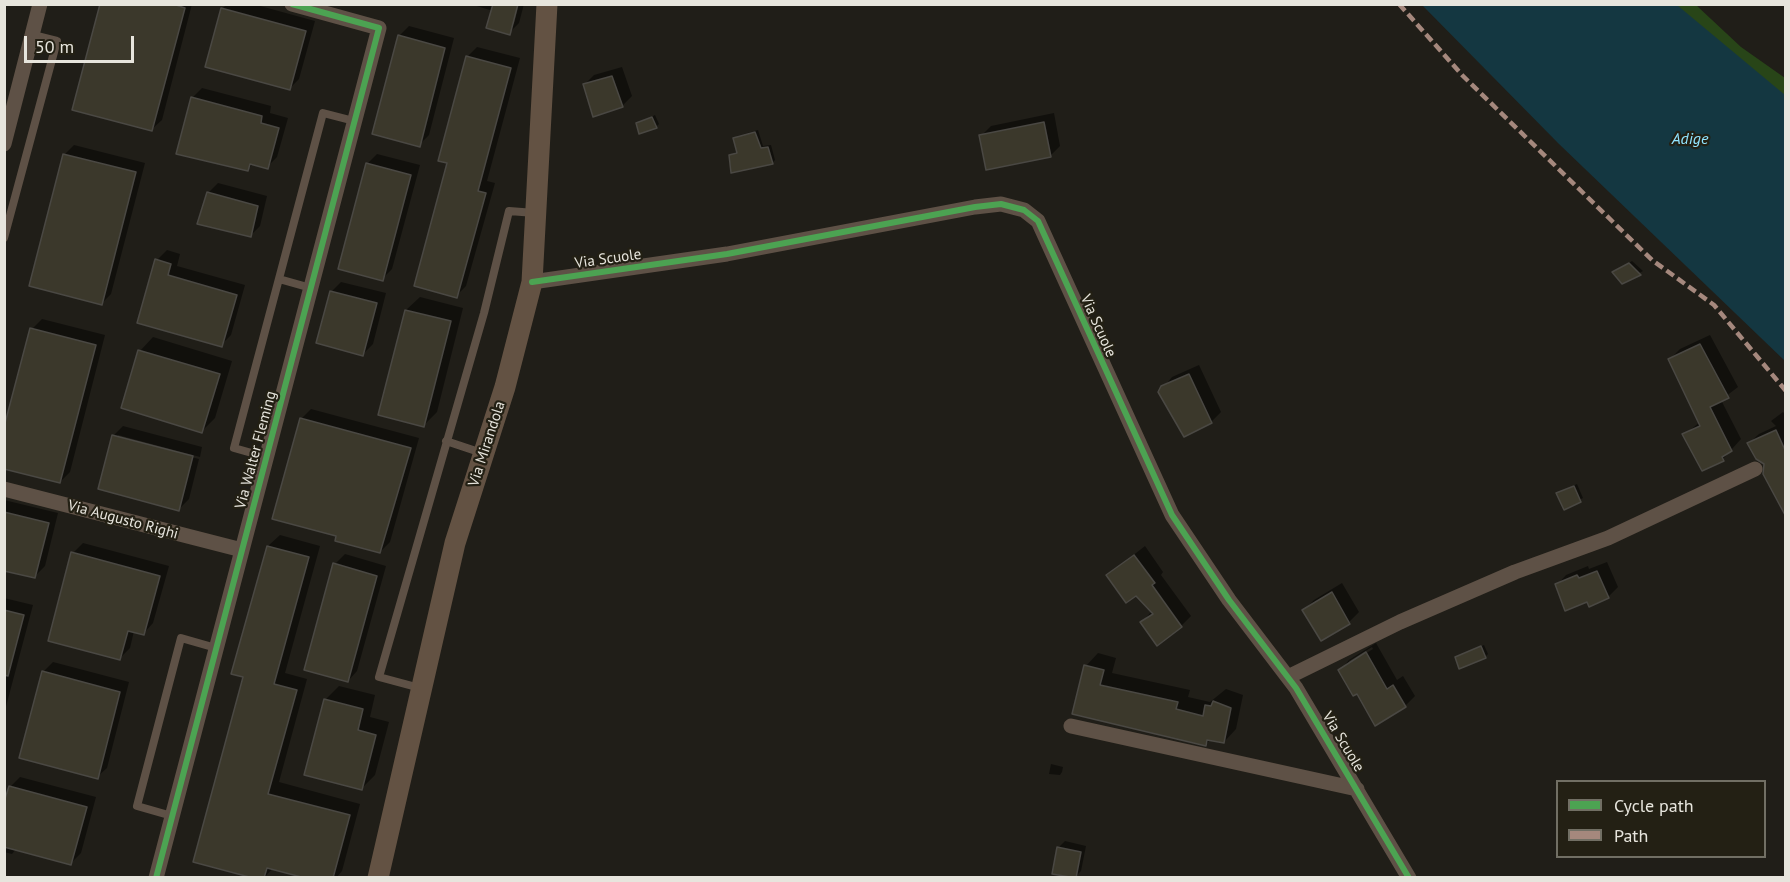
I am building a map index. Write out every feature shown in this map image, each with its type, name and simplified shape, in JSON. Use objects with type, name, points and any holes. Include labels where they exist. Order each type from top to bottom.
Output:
[{"type":"street","points":[[4,144],[40,4]]},
{"type":"street","name":"Via Walter Fleming","points":[[156,878],[379,28],[292,4]]},
{"type":"street","name":"Via Mirandola","points":[[378,878],[455,543],[505,387],[532,282],[547,4]]},
{"type":"street","name":"Via Scuole","points":[[532,282],[727,254],[975,207],[1001,204],[1024,210],[1038,221],[1172,515],[1229,600],[1288,677],[1409,878]]},
{"type":"street","points":[[1288,677],[1400,622],[1515,572],[1608,538],[1755,469]]},
{"type":"street","name":"Via Augusto Righi","points":[[4,489],[242,550]]},
{"type":"street","points":[[1071,726],[1357,789]]},
{"type":"lane","points":[[4,238],[9,205],[57,41],[33,35]]},
{"type":"lane","points":[[266,457],[234,448],[322,113],[354,121]]},
{"type":"lane","points":[[421,689],[380,677],[484,313],[509,211],[537,213]]},
{"type":"lane","points":[[279,279],[310,288]]},
{"type":"lane","points":[[446,441],[484,453]]},
{"type":"lane","points":[[172,816],[137,806],[181,638],[216,648]]},
{"type":"green space","points":[[1654,5],[1696,5],[1741,47],[1785,78],[1785,123]]},
{"type":"water","name":"Adige","points":[[1422,5],[1677,5],[1785,95],[1785,361],[1559,144]]},
{"type":"building","points":[[100,4],[173,4],[185,8],[152,131],[72,110]]},
{"type":"building","points":[[493,4],[518,4],[510,35],[486,28]]},
{"type":"building","points":[[221,8],[306,31],[290,90],[205,67]]},
{"type":"building","points":[[398,35],[445,48],[420,147],[372,134]]},
{"type":"building","points":[[466,56],[511,68],[478,191],[486,193],[457,298],[414,286],[447,163],[438,161]]},
{"type":"building","points":[[612,76],[623,107],[593,117],[583,84]]},
{"type":"building","points":[[191,97],[262,116],[261,123],[279,128],[268,169],[250,164],[248,171],[176,154]]},
{"type":"building","points":[[652,117],[657,128],[639,134],[636,123]]},
{"type":"building","points":[[1044,122],[1051,157],[986,170],[979,135]]},
{"type":"building","points":[[755,132],[761,148],[768,147],[773,164],[731,173],[729,155],[737,153],[733,138]]},
{"type":"building","points":[[63,154],[136,172],[102,305],[29,286]]},
{"type":"building","points":[[366,163],[411,175],[383,281],[338,269]]},
{"type":"building","points":[[207,192],[258,206],[251,237],[197,224]]},
{"type":"building","points":[[155,259],[171,264],[168,275],[237,295],[222,347],[137,323]]},
{"type":"building","points":[[1629,263],[1641,275],[1622,284],[1612,272]]},
{"type":"building","points":[[330,291],[377,303],[363,356],[316,343]]},
{"type":"building","points":[[405,310],[451,321],[424,427],[378,415]]},
{"type":"building","points":[[30,328],[96,345],[60,483],[4,469],[4,427]]},
{"type":"building","points":[[1700,344],[1729,398],[1710,407],[1732,451],[1722,457],[1724,461],[1702,471],[1682,434],[1700,426],[1668,359]]},
{"type":"building","points":[[138,350],[220,374],[202,433],[121,408]]},
{"type":"building","points":[[1189,374],[1212,423],[1184,437],[1158,392],[1161,386]]},
{"type":"building","points":[[300,418],[411,448],[380,553],[335,541],[336,536],[272,519]]},
{"type":"building","points":[[1776,430],[1785,450],[1785,515],[1763,474],[1764,464],[1756,459],[1747,443]]},
{"type":"building","points":[[112,435],[193,456],[179,511],[98,489]]},
{"type":"building","points":[[1574,486],[1581,502],[1564,510],[1556,493]]},
{"type":"building","points":[[4,512],[49,523],[35,578],[4,571]]},
{"type":"building","points":[[267,546],[309,557],[274,684],[297,690],[268,794],[350,815],[333,878],[305,878],[267,868],[264,878],[253,878],[193,862],[243,677],[231,674]]},
{"type":"building","points":[[71,552],[160,576],[144,635],[128,631],[120,660],[48,641]]},
{"type":"building","points":[[1134,555],[1155,583],[1152,585],[1182,627],[1157,646],[1140,622],[1153,614],[1136,596],[1126,603],[1106,575]]},
{"type":"building","points":[[333,563],[377,576],[348,682],[304,670]]},
{"type":"building","points":[[1597,571],[1609,598],[1589,607],[1587,602],[1565,611],[1555,584],[1577,575],[1579,578]]},
{"type":"building","points":[[1332,592],[1350,624],[1321,641],[1302,610]]},
{"type":"building","points":[[4,610],[24,615],[8,676],[4,675]]},
{"type":"building","points":[[1481,646],[1486,658],[1459,669],[1455,657]]},
{"type":"building","points":[[1366,652],[1387,689],[1393,685],[1406,707],[1375,726],[1357,694],[1353,696],[1338,670]]},
{"type":"building","points":[[1084,665],[1104,670],[1100,685],[1178,702],[1176,709],[1203,716],[1205,705],[1211,706],[1213,701],[1231,708],[1224,743],[1207,740],[1206,746],[1072,714]]},
{"type":"building","points":[[42,671],[120,692],[98,779],[19,758]]},
{"type":"building","points":[[324,699],[363,709],[358,730],[376,735],[362,790],[304,775]]},
{"type":"building","points":[[9,786],[87,807],[71,865],[4,847],[4,802]]},
{"type":"building","points":[[1057,847],[1081,852],[1076,878],[1052,874]]},
{"type":"marked path","points":[[1399,4],[1463,76],[1652,260],[1714,305],[1786,391]]},
{"type":"cycle path","points":[[156,878],[379,28],[292,4]]},
{"type":"cycle path","points":[[532,282],[727,254],[975,207],[1001,204],[1024,210],[1038,221],[1172,515],[1229,600],[1296,688],[1409,878]]}]
